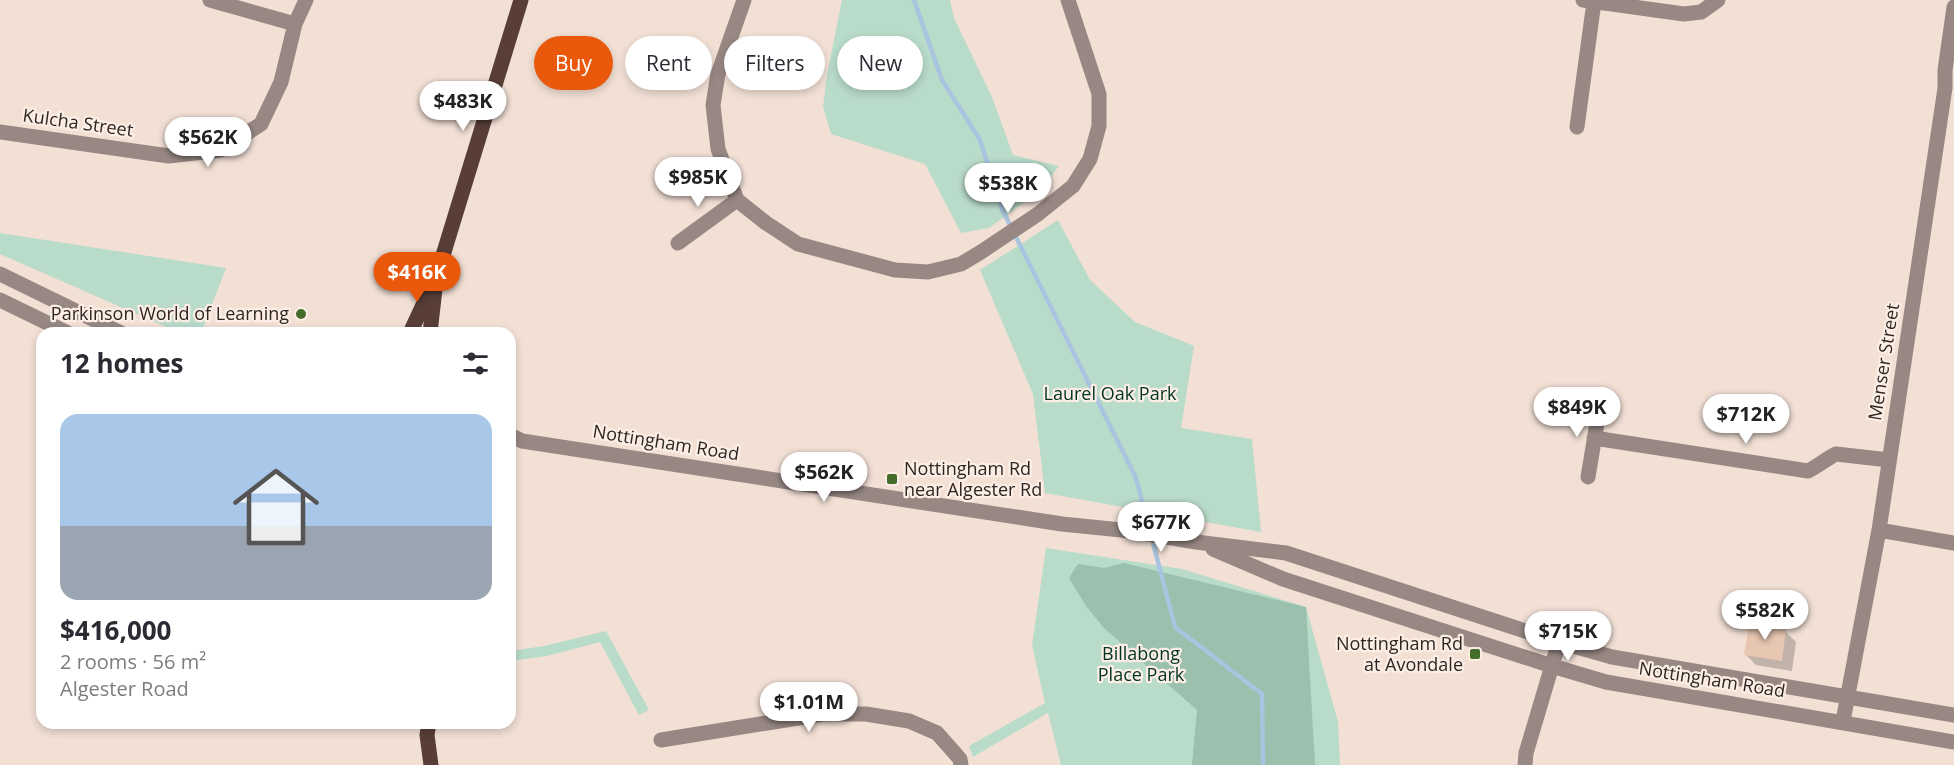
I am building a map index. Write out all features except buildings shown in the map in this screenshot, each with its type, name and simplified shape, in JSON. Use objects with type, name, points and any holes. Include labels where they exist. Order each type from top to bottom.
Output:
[{"type":"main road","points":[[413,327],[437,274],[521,0]]},
{"type":"main road","points":[[431,327],[437,274]]},
{"type":"main road","points":[[426,729],[431,765]]},
{"type":"street","points":[[210,0],[295,24]]},
{"type":"street","name":"Kulcha Street","points":[[0,132],[169,156],[221,150],[261,124],[281,82],[295,24],[306,0]]},
{"type":"street","points":[[744,0],[718,74],[713,105],[718,149],[737,200],[798,244],[895,270],[928,272],[961,264],[1038,214],[1073,186],[1090,159],[1099,126],[1099,94],[1068,0]]},
{"type":"street","points":[[1577,127],[1589,1],[1684,14],[1701,12],[1718,0]]},
{"type":"street","name":"Menser Street","points":[[1844,721],[1879,530],[1943,100],[1954,7]]},
{"type":"street","points":[[678,243],[737,200]]},
{"type":"street","points":[[0,274],[109,327]]},
{"type":"street","points":[[0,300],[56,327]]},
{"type":"street","points":[[1588,477],[1600,405]]},
{"type":"street","points":[[1594,438],[1808,471],[1836,454],[1889,460]]},
{"type":"street","name":"Nottingham Road","points":[[516,439],[1062,524],[1131,531],[1286,553],[1559,642],[1612,657],[1954,715]]},
{"type":"street","points":[[1879,530],[1954,543]]},
{"type":"street","name":"Nottingham Road","points":[[1196,542],[1283,579],[1606,682],[1954,741]]},
{"type":"street","points":[[1525,765],[1526,753],[1559,642]]},
{"type":"street","points":[[661,740],[823,714],[866,714],[909,721],[937,733],[960,759],[961,765]]},
{"type":"green space","points":[[842,0],[950,0],[954,18],[992,97],[1013,155],[1059,166],[1041,190],[989,228],[961,233],[925,164],[831,134],[823,107]]},
{"type":"green space","name":"Laurel Oak Park","points":[[1058,220],[1090,280],[1135,322],[1194,346],[1181,428],[1252,439],[1261,532],[1045,493],[1033,394],[980,270]]},
{"type":"green space","points":[[0,233],[226,268],[203,327],[166,327],[0,254]]},
{"type":"green space","name":"Billabong Place Park","points":[[1046,548],[1182,569],[1306,607],[1338,722],[1340,765],[1061,765],[1048,713],[973,757],[969,746],[1045,703],[1032,645]]},
{"type":"green space","points":[[1124,563],[1306,607],[1315,765],[1192,765],[1197,710],[1104,628],[1086,606],[1069,578],[1078,564],[1104,568]]},
{"type":"green space","points":[[606,631],[649,710],[639,715],[600,642],[547,656],[516,660],[516,650]]},
{"type":"waterway","points":[[914,0],[942,80],[980,140],[1002,209],[1136,478],[1175,627],[1262,694],[1263,765]]},
{"type":"place","name":"Parkinson World of Learning","points":[[301,314]]},
{"type":"place","name":"Nottingham Rd near Algester Rd","points":[[892,479]]},
{"type":"place","name":"Nottingham Rd at Avondale","points":[[1475,654]]}]
